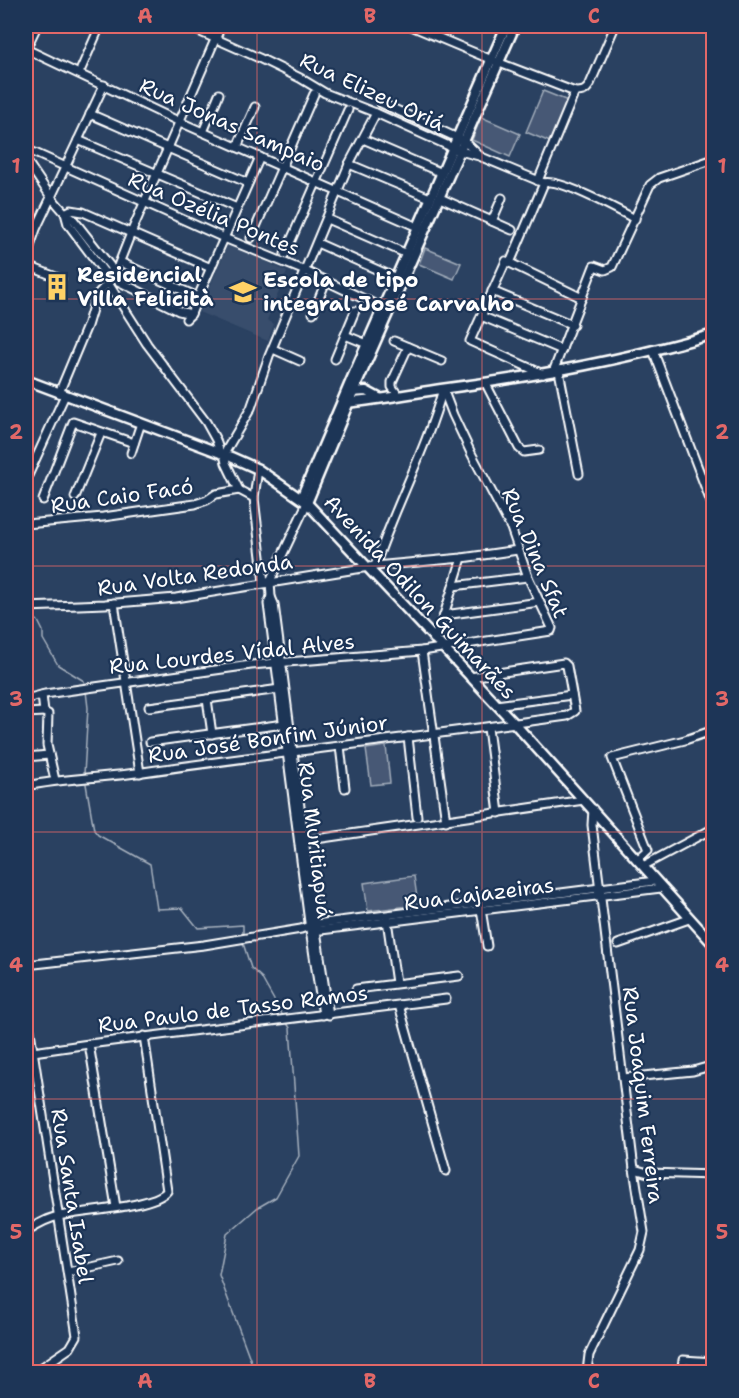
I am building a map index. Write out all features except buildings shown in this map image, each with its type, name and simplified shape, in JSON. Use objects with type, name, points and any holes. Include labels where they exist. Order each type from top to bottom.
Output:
[{"type":"street","points":[[26,49],[37,26]]},
{"type":"street","points":[[81,69],[100,26]]},
{"type":"street","name":"Rua Elizeu Oriá","points":[[192,26],[300,78],[325,93],[456,149],[541,182],[550,181],[575,190],[635,219]]},
{"type":"street","points":[[26,480],[62,394],[96,296],[114,276],[130,233],[221,26]]},
{"type":"street","points":[[411,26],[575,92],[586,90],[615,26]]},
{"type":"street","points":[[495,61],[506,26]]},
{"type":"street","points":[[350,392],[367,344],[386,310],[396,278],[404,271],[407,254],[440,198],[460,139],[495,61],[515,26]]},
{"type":"street","name":"Rua Jonas Sampaio","points":[[26,49],[180,122],[422,229]]},
{"type":"street","points":[[26,258],[36,229],[104,85]]},
{"type":"street","points":[[510,263],[575,92]]},
{"type":"street","points":[[203,132],[219,94]]},
{"type":"street","points":[[251,238],[314,94]]},
{"type":"street","name":"Rua Elizeu Oriá","points":[[381,103],[460,139],[479,156]]},
{"type":"street","points":[[237,147],[255,107]]},
{"type":"street","points":[[285,254],[348,110]]},
{"type":"street","points":[[222,454],[250,408],[349,164],[376,113]]},
{"type":"street","points":[[90,114],[248,183]]},
{"type":"street","points":[[403,125],[407,115]]},
{"type":"street","points":[[363,139],[442,173]]},
{"type":"street","points":[[78,140],[237,208]]},
{"type":"street","name":"Rua Ozélia Pontes","points":[[26,149],[224,238],[305,271],[386,310]]},
{"type":"street","points":[[267,582],[422,229],[430,198],[456,149]]},
{"type":"street","points":[[26,160],[51,197],[73,219],[110,266],[114,276],[127,286],[188,316],[260,157]]},
{"type":"street","points":[[579,474],[556,371],[594,267],[605,270],[612,267],[647,190],[653,182],[714,159]]},
{"type":"street","points":[[349,164],[430,198]]},
{"type":"street","points":[[440,198],[512,230]]},
{"type":"street","points":[[492,221],[502,198]]},
{"type":"street","points":[[65,213],[71,210],[83,212],[211,268]]},
{"type":"street","points":[[327,219],[407,254]]},
{"type":"street","points":[[317,243],[396,278]]},
{"type":"street","points":[[543,374],[470,341],[506,261],[582,298]]},
{"type":"street","points":[[120,262],[198,297]]},
{"type":"street","points":[[26,265],[61,279]]},
{"type":"street","points":[[313,313],[326,281]]},
{"type":"street","points":[[108,283],[147,344],[206,422],[239,490],[254,498]]},
{"type":"street","points":[[492,291],[573,325]]},
{"type":"street","points":[[335,359],[356,311]]},
{"type":"street","points":[[481,316],[562,350]]},
{"type":"street","points":[[345,403],[543,374],[714,334]]},
{"type":"street","points":[[345,335],[367,344]]},
{"type":"street","points":[[394,341],[442,361]]},
{"type":"street","points":[[398,395],[392,387],[392,382],[408,347]]},
{"type":"street","points":[[273,349],[300,361]]},
{"type":"street","points":[[653,350],[714,510]]},
{"type":"street","name":"Avenida Odilon Guimarães","points":[[26,380],[258,469],[304,501],[371,566],[434,639],[515,724],[714,945]]},
{"type":"street","points":[[486,384],[519,448],[524,452],[539,450]]},
{"type":"street","points":[[371,566],[433,424],[443,389]]},
{"type":"street","name":"Rua Dina Sfat","points":[[443,389],[471,453],[511,528],[528,577],[552,628],[550,632],[443,648]]},
{"type":"street","points":[[350,392],[366,391],[379,398]]},
{"type":"street","points":[[43,500],[73,422],[134,443]]},
{"type":"street","points":[[131,453],[141,423]]},
{"type":"street","points":[[75,497],[101,433]]},
{"type":"street","name":"Rua Muritiapuá","points":[[258,469],[254,498],[267,582],[274,604],[290,751],[326,1015]]},
{"type":"street","name":"Rua Caio Facó","points":[[26,524],[103,517],[195,504],[207,501],[216,494],[239,490]]},
{"type":"street","name":"Rua Volta Redonda","points":[[26,607],[114,603],[201,594],[371,566],[462,558],[518,550]]},
{"type":"street","points":[[434,639],[462,558]]},
{"type":"street","points":[[453,586],[528,577]]},
{"type":"street","points":[[444,615],[540,602]]},
{"type":"street","points":[[114,603],[140,773]]},
{"type":"street","name":"Rua Lourdes Vídal Alves","points":[[26,699],[127,682],[443,648]]},
{"type":"street","points":[[422,651],[446,821]]},
{"type":"street","points":[[470,677],[561,663],[567,666],[572,694],[496,705]]},
{"type":"street","name":"Rua Muritiapuá","points":[[280,664],[284,724],[290,751]]},
{"type":"street","points":[[149,706],[280,689]]},
{"type":"street","name":"Rua José Bonfim Júnior","points":[[26,786],[55,780],[140,773],[290,751],[488,728],[567,716],[574,713],[575,709],[572,694]]},
{"type":"street","points":[[42,695],[44,712],[48,717],[47,738],[55,780]]},
{"type":"street","points":[[207,699],[212,734]]},
{"type":"street","points":[[26,713],[44,712]]},
{"type":"street","points":[[150,742],[284,724]]},
{"type":"street","points":[[488,728],[499,813]]},
{"type":"street","points":[[640,863],[648,850],[612,758],[686,740],[714,730]]},
{"type":"street","points":[[408,737],[417,817]]},
{"type":"street","points":[[340,746],[345,788]]},
{"type":"street","points":[[26,757],[49,754]]},
{"type":"street","points":[[302,841],[584,800]]},
{"type":"street","name":"Rua Joaquim Ferreira","points":[[587,1372],[589,1355],[642,1244],[644,1232],[634,1169],[592,825],[592,809]]},
{"type":"street","points":[[640,863],[714,828]]},
{"type":"street","name":"Rua Cajazeiras","points":[[386,918],[481,909],[655,881]]},
{"type":"street","name":"Rua Cajazeiras","points":[[26,965],[204,945],[301,929],[601,891],[661,888]]},
{"type":"street","points":[[481,909],[487,946]]},
{"type":"street","points":[[386,918],[396,983]]},
{"type":"street","points":[[618,944],[689,919]]},
{"type":"street","points":[[356,989],[459,976]]},
{"type":"street","name":"Rua Paulo de Tasso Ramos","points":[[29,1053],[144,1036],[446,999]]},
{"type":"street","name":"Rua Santa Isabel","points":[[26,1005],[29,1053],[60,1216],[77,1336],[70,1348],[35,1372]]},
{"type":"street","points":[[399,1005],[446,1171]]},
{"type":"street","points":[[26,1231],[46,1220],[60,1216],[160,1197],[167,1191],[144,1036]]},
{"type":"street","points":[[89,1044],[116,1207]]},
{"type":"street","points":[[623,1078],[693,1071],[714,1065]]},
{"type":"street","points":[[634,1169],[648,1173],[714,1175]]},
{"type":"street","points":[[68,1272],[118,1261]]},
{"type":"street","points":[[681,1372],[683,1360],[714,1362]]},
{"type":"shaded area","points":[[543,91],[568,101],[550,142],[526,132]]},
{"type":"shaded area","points":[[481,117],[520,134],[510,157],[472,140]]},
{"type":"shaded area","name":"Escola de tipo integral José Carvalho","points":[[230,244],[287,272],[267,320],[274,324],[268,341],[199,312]]},
{"type":"shaded area","points":[[425,248],[461,263],[454,279],[419,264]]},
{"type":"shaded area","points":[[386,746],[390,783],[371,785],[366,749]]},
{"type":"shaded area","points":[[414,876],[418,905],[368,911],[364,883]]},
{"type":"waterway","points":[[26,612],[38,621],[43,631],[43,639],[58,665],[84,681],[85,686]]},
{"type":"waterway","points":[[84,774],[88,708],[86,691]]},
{"type":"waterway","points":[[86,784],[94,830],[98,835],[150,864],[157,909],[182,908],[198,928],[243,925],[243,933]]},
{"type":"waterway","points":[[243,943],[251,968],[261,977],[283,1016]]},
{"type":"waterway","points":[[255,1372],[219,1275],[227,1234],[257,1208],[276,1197],[299,1156],[290,1028],[287,1023]]},
{"type":"place","name":"Residencial Villa Felicità","points":[[57,287]]},
{"type":"place","name":"Escola de tipo integral José Carvalho","points":[[243,292]]}]
